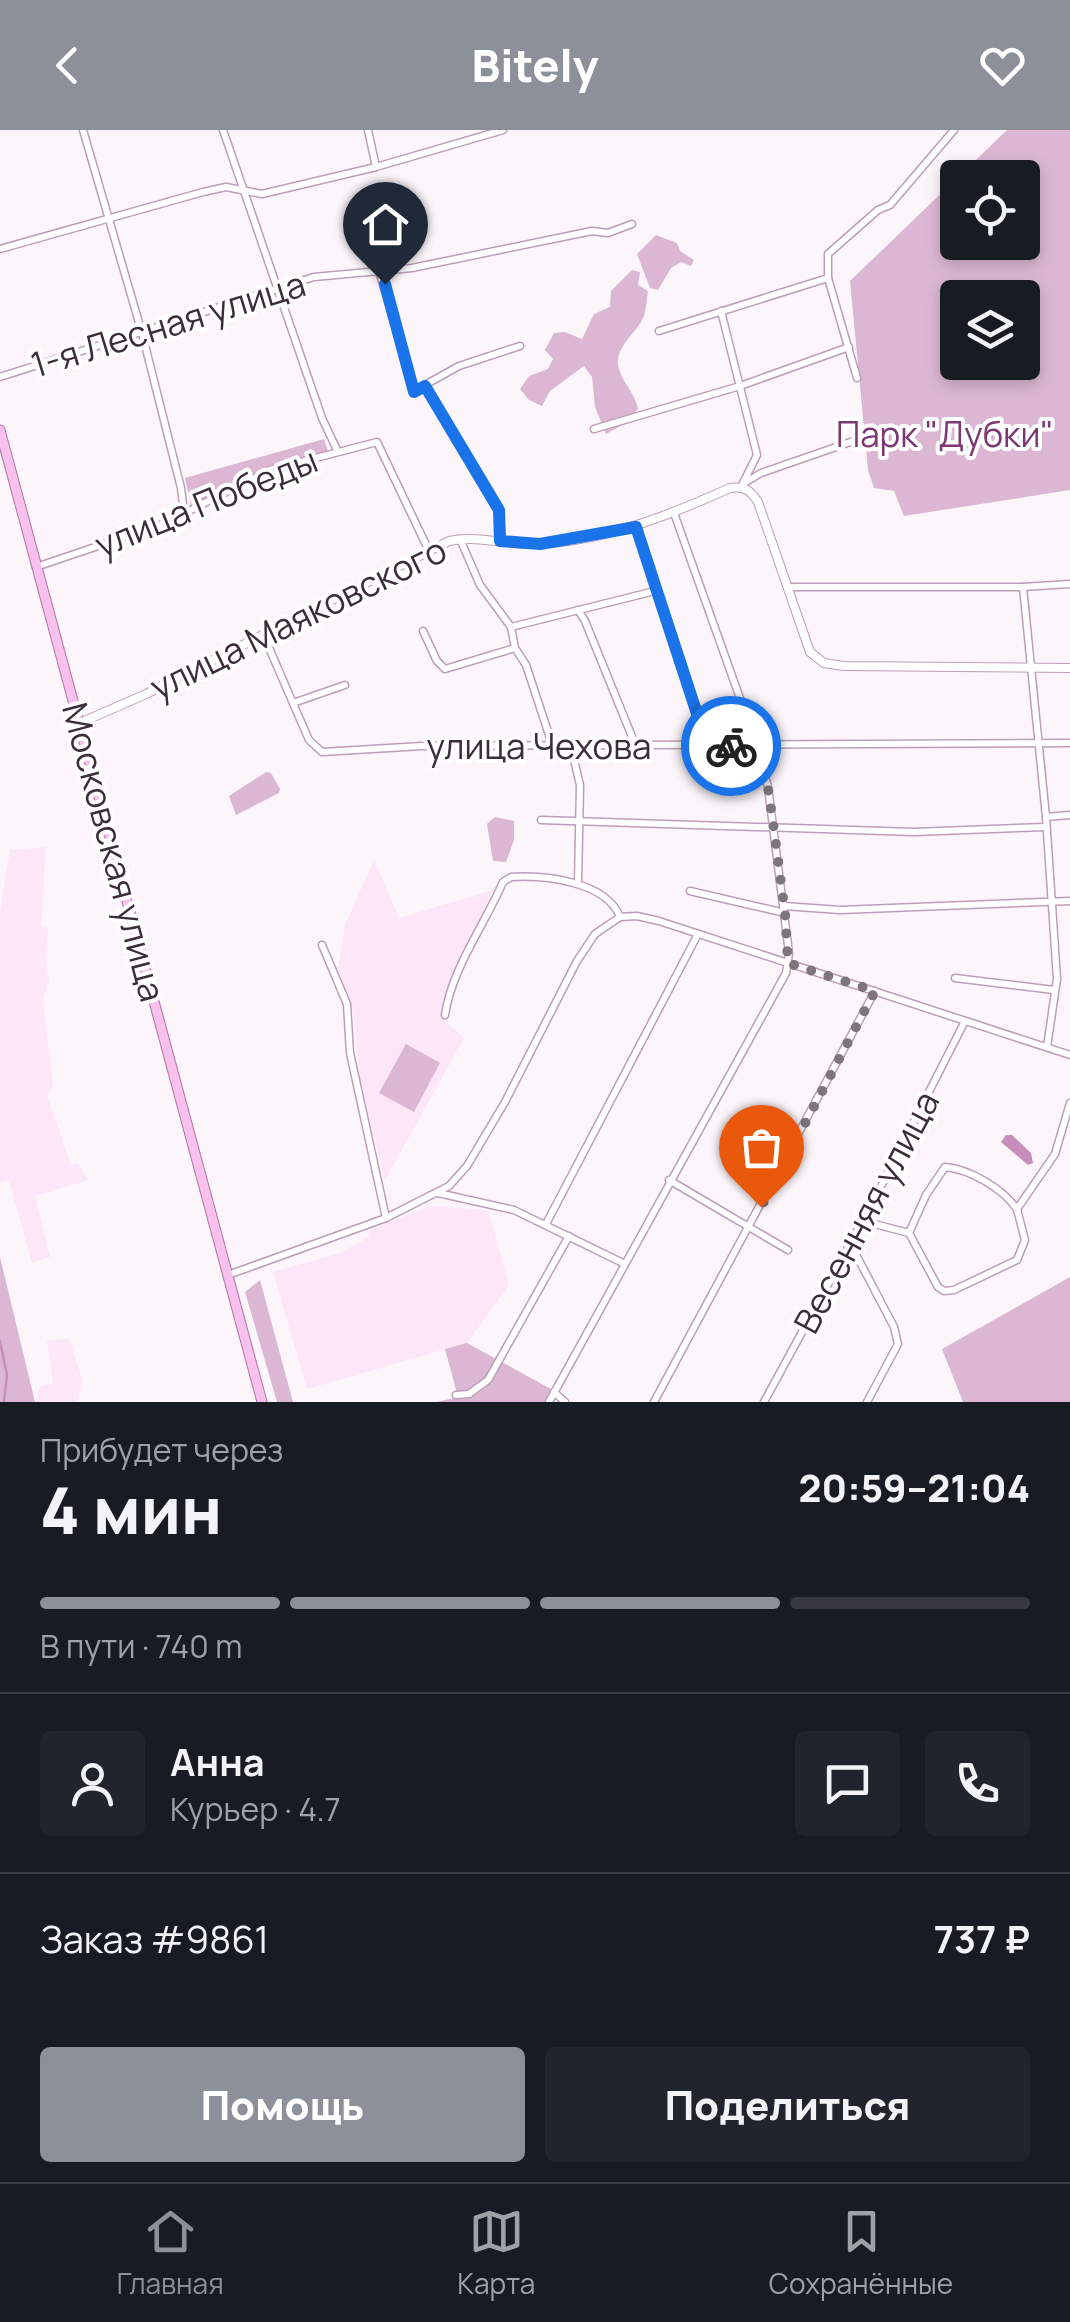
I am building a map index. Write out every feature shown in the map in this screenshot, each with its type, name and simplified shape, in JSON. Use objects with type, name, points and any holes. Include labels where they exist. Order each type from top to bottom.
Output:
[{"type":"main road","name":"Московская улица","points":[[0,430],[4,461],[80,723],[262,1402]]},
{"type":"street","points":[[83,130],[142,333],[184,513]]},
{"type":"street","points":[[222,130],[322,418],[337,450]]},
{"type":"street","points":[[368,130],[376,167]]},
{"type":"street","points":[[0,249],[203,192],[226,187],[262,194],[376,167],[503,130]]},
{"type":"street","points":[[857,378],[828,278],[828,254],[878,210],[890,205],[954,130]]},
{"type":"street","name":"1-я Лесная улица","points":[[0,377],[314,277],[412,268],[592,231],[608,233],[632,224]]},
{"type":"street","points":[[379,271],[414,392],[459,366],[520,346]]},
{"type":"street","points":[[658,331],[828,278]]},
{"type":"street","points":[[721,311],[758,454],[741,486],[752,492],[758,502],[810,652],[824,663],[844,666],[1070,668]]},
{"type":"street","points":[[594,429],[740,386],[849,347]]},
{"type":"street","points":[[425,386],[499,510],[500,541]]},
{"type":"street","name":"улица Маяковского","points":[[80,723],[460,539],[540,544],[636,527],[741,486],[761,473],[862,438]]},
{"type":"street","name":"улица Победы","points":[[36,567],[163,524],[270,470],[377,442],[430,551]]},
{"type":"street","points":[[549,1402],[786,973],[788,963],[785,910],[768,788],[757,746],[674,513]]},
{"type":"street","points":[[636,527],[702,729],[712,745]]},
{"type":"street","points":[[460,539],[480,585],[511,627],[515,648],[526,665],[553,747]]},
{"type":"street","points":[[790,586],[1023,588],[1070,584]]},
{"type":"street","points":[[1023,588],[1057,979],[1048,1047]]},
{"type":"street","points":[[511,627],[655,590]]},
{"type":"street","points":[[578,610],[635,744]]},
{"type":"street","points":[[424,630],[437,661],[445,668],[515,648]]},
{"type":"street","name":"улица Чехова","points":[[263,634],[309,740],[322,752],[422,746],[1070,743]]},
{"type":"street","points":[[293,703],[345,684]]},
{"type":"street","points":[[571,746],[580,785],[578,884]]},
{"type":"street","points":[[1046,818],[1070,816]]},
{"type":"street","points":[[541,820],[914,832],[1045,827]]},
{"type":"street","points":[[445,1015],[448,996],[474,938],[503,882],[511,877],[578,884],[603,895],[620,916]]},
{"type":"street","points":[[690,891],[785,910],[1070,901]]},
{"type":"street","points":[[228,1274],[386,1218],[438,1194],[467,1166],[577,962],[596,934],[620,916],[637,916],[698,934],[1070,1055]]},
{"type":"street","points":[[546,1224],[698,934]]},
{"type":"street","points":[[322,944],[347,1004],[350,1053],[386,1218]]},
{"type":"street","points":[[955,978],[1054,990]]},
{"type":"street","points":[[1057,979],[1070,978]]},
{"type":"street","points":[[654,1402],[875,991]]},
{"type":"street","name":"Весенняя улица","points":[[764,1402],[863,1221],[965,1020]]},
{"type":"street","points":[[1017,1208],[1055,1154],[1070,1104]]},
{"type":"street","points":[[863,1221],[909,1233],[938,1287],[944,1291],[1017,1260],[1025,1240],[1017,1208],[994,1187],[945,1167],[926,1195],[909,1233]]},
{"type":"street","points":[[669,1180],[788,1250]]},
{"type":"street","points":[[438,1194],[514,1210],[625,1264]]},
{"type":"street","points":[[456,1395],[469,1394],[494,1372],[568,1236]]},
{"type":"street","points":[[850,1244],[894,1327],[898,1344],[867,1402]]},
{"type":"street","points":[[554,1392],[565,1402]]},
{"type":"shaded area","points":[[46,847],[41,927],[48,928],[49,979],[43,999],[53,1085],[47,1096],[71,1165],[78,1163],[88,1180],[35,1196],[50,1257],[32,1263],[9,1180],[0,1182],[0,912],[10,850]]},
{"type":"shaded area","points":[[374,860],[399,918],[493,890],[443,1002],[441,1018],[464,1038],[385,1180],[360,1081],[354,1015],[338,968],[345,925]]},
{"type":"shaded area","points":[[1006,1135],[1012,1135],[1031,1153],[1033,1163],[1028,1165],[1001,1142]]},
{"type":"shaded area","points":[[430,1206],[488,1210],[509,1285],[467,1343],[307,1389],[273,1272],[340,1253],[369,1237],[368,1231]]},
{"type":"shaded area","points":[[69,1338],[83,1383],[77,1402],[36,1402],[40,1386],[53,1383],[47,1341]]},
{"type":"green space","name":"Парк \"Дубки\"","points":[[1007,130],[1070,130],[1070,490],[904,516],[894,491],[874,488],[868,470],[850,281],[940,194],[940,260],[1040,260],[1040,160],[976,160]]},
{"type":"green space","points":[[656,235],[677,243],[680,251],[694,260],[691,266],[681,262],[671,268],[658,290],[650,288],[637,254]]},
{"type":"green space","points":[[632,270],[640,272],[638,285],[648,291],[644,316],[620,351],[618,365],[638,409],[624,424],[606,434],[595,407],[592,377],[584,366],[550,391],[542,406],[529,400],[520,389],[529,376],[548,369],[553,359],[545,350],[554,333],[565,332],[582,339],[594,314],[610,307],[611,291]]},
{"type":"green space","points":[[324,439],[328,451],[268,468],[191,506],[185,478]]},
{"type":"green space","points":[[266,772],[271,773],[279,793],[236,815],[229,796]]},
{"type":"green space","points":[[495,817],[514,821],[514,840],[506,862],[493,861],[487,824]]},
{"type":"green space","points":[[406,1044],[440,1063],[414,1112],[379,1093]]},
{"type":"green space","points":[[0,1257],[35,1402],[0,1402]]},
{"type":"green space","points":[[1070,1277],[1070,1402],[963,1402],[942,1349]]},
{"type":"green space","points":[[260,1280],[293,1402],[277,1402],[245,1292]]},
{"type":"green space","points":[[467,1343],[551,1389],[545,1402],[437,1402],[458,1397],[445,1349]]},
{"type":"waterway","points":[[0,1341],[7,1375],[4,1402]]},
{"type":"way so far","points":[[731,746],[757,746],[768,788],[788,963],[875,991],[761,1207]]},
{"type":"route","points":[[385,284],[414,392],[425,386],[499,510],[500,541],[540,544],[636,527],[702,729],[712,745],[731,746]]}]
